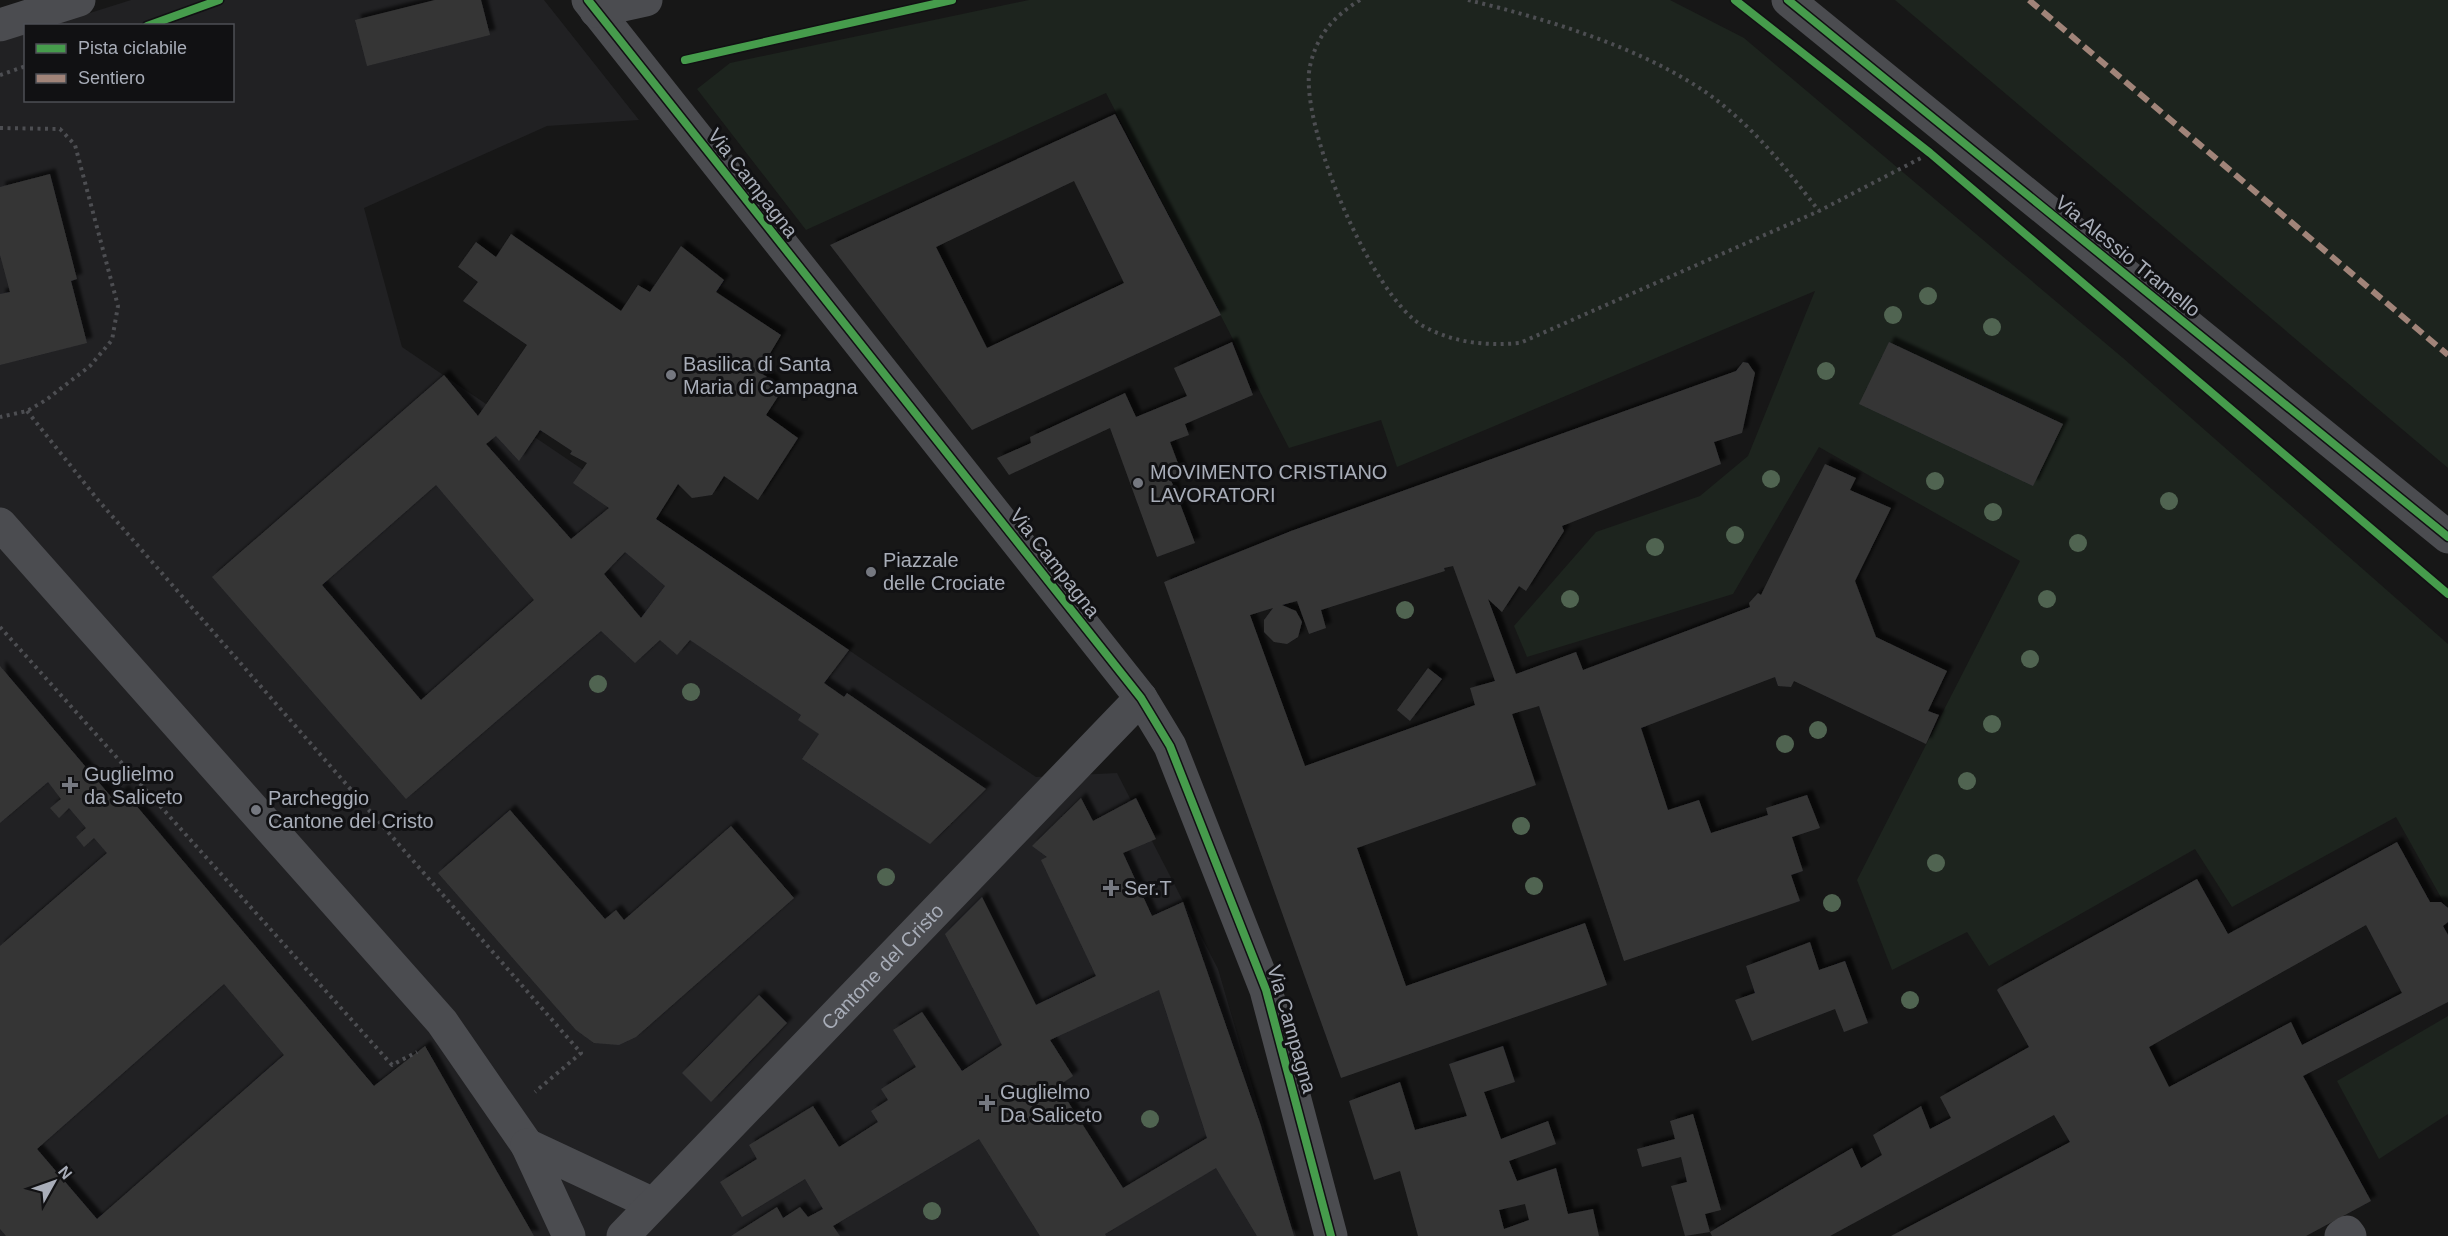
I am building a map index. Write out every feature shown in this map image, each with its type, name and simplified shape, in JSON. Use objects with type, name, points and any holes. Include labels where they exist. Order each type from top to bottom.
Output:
[{"type":"street","points":[[0,25],[79,0]]},
{"type":"street","points":[[592,6],[646,0]]},
{"type":"street","name":"Via Alessio Tramello","points":[[1788,0],[2448,537]]},
{"type":"street","name":"Via Campagna","points":[[592,6],[1140,698],[1170,746],[1266,990],[1331,1236]]},
{"type":"street","points":[[0,524],[442,1022],[527,1145],[569,1236]]},
{"type":"street","name":"Cantone del Cristo","points":[[623,1236],[1140,698]]},
{"type":"street","points":[[527,1145],[653,1204]]},
{"type":"street","points":[[2341,1236],[2347,1232],[2350,1236]]},
{"type":"path","points":[[153,24],[219,0]]},
{"type":"path","points":[[1360,0],[1335,17],[1318,38],[1309,68],[1311,112],[1317,136],[1361,248],[1387,290],[1422,325],[1469,344],[1520,343],[1819,211],[1930,153],[1921,146]]},
{"type":"path","points":[[1468,0],[1539,17],[1603,41],[1694,86],[1730,110],[1775,154],[1819,211]]},
{"type":"path","points":[[0,75],[24,67]]},
{"type":"path","points":[[0,128],[60,129],[75,145],[118,306],[112,340],[90,366],[27,411],[0,417]]},
{"type":"path","points":[[27,411],[98,500],[581,1053],[507,1116]]},
{"type":"path","points":[[0,627],[392,1065],[417,1052]]},
{"type":"shaded area","points":[[131,0],[544,0],[639,120],[547,126],[364,208],[402,347],[1036,777],[1117,773],[1218,969],[1296,1236],[0,1236],[0,42],[24,34],[24,102],[234,102],[234,24],[55,24]]},
{"type":"shaded area","points":[[1029,0],[1670,0],[1744,38],[2123,358],[2448,644],[2448,910],[2396,817],[2232,907],[2195,849],[1989,966],[1967,932],[1892,970],[1857,880],[2020,561],[1819,447],[1733,594],[1527,657],[1514,626],[1596,532],[1700,496],[1748,456],[1815,291],[1397,467],[1381,420],[1289,448],[1106,93],[806,230],[697,89],[730,63]]},
{"type":"shaded area","points":[[1895,0],[2448,0],[2448,468]]},
{"type":"shaded area","points":[[2448,1016],[2448,1114],[2379,1159],[2337,1081]]},
{"type":"building","points":[[435,0],[481,0],[490,35],[367,66],[355,20]]},
{"type":"building","points":[[1115,114],[1221,315],[972,430],[830,245]],"holes":[[[1074,181],[1124,283],[987,348],[936,247]]]},
{"type":"building","points":[[50,174],[77,279],[71,281],[87,343],[0,365],[0,294],[10,292],[0,255],[0,187]]},
{"type":"building","points":[[511,234],[621,311],[638,285],[650,292],[681,246],[724,280],[716,292],[781,335],[759,372],[772,380],[779,395],[766,415],[798,438],[758,500],[724,476],[712,495],[692,498],[678,484],[656,519],[849,650],[824,683],[844,697],[847,693],[986,789],[930,844],[802,759],[819,734],[798,720],[801,715],[690,640],[677,655],[660,640],[635,663],[601,631],[406,799],[212,577],[444,375],[478,416],[527,345],[463,301],[478,282],[458,267],[476,242],[496,257]],"holes":[[[540,430],[572,451],[570,454],[587,463],[573,483],[609,508],[571,539],[486,444],[496,436],[519,461]],[[436,485],[534,600],[421,700],[322,585]],[[625,552],[665,586],[641,618],[604,574]]]},
{"type":"building","points":[[1232,342],[1253,395],[1185,424],[1189,435],[1170,442],[1182,474],[1171,480],[1195,543],[1157,557],[1110,428],[1009,475],[997,458],[1031,443],[1030,437],[1125,393],[1136,417],[1187,396],[1174,368]]},
{"type":"building","points":[[1889,342],[2063,424],[2033,486],[1859,404]]},
{"type":"building","points":[[1743,362],[1748,363],[1755,373],[1742,433],[1714,442],[1721,464],[1562,526],[1564,531],[1526,591],[1519,586],[1502,612],[1488,599],[1516,674],[1576,652],[1583,670],[1750,607],[1749,603],[1758,593],[1761,595],[1825,464],[1856,478],[1850,490],[1891,508],[1855,581],[1876,637],[1947,671],[1928,711],[1939,715],[1926,744],[1794,681],[1791,687],[1778,686],[1775,677],[1641,728],[1668,810],[1699,800],[1711,833],[1768,815],[1766,808],[1807,795],[1820,828],[1792,837],[1803,871],[1791,875],[1800,901],[1624,961],[1539,706],[1512,714],[1536,785],[1357,848],[1406,986],[1585,923],[1607,985],[1341,1078],[1164,582],[1291,531],[1736,371]],"holes":[[[1453,566],[1495,681],[1470,688],[1475,705],[1305,766],[1250,615],[1273,608],[1264,620],[1264,632],[1274,642],[1287,644],[1298,637],[1302,622],[1296,611],[1282,605],[1297,601],[1309,634],[1326,628],[1321,610],[1445,571],[1444,568]]]},
{"type":"building","name":"Guglielmo da Saliceto","points":[[0,666],[113,799],[123,790],[374,1086],[425,1046],[534,1236],[6,1236],[0,1229],[0,946],[107,853],[94,838],[84,847],[76,837],[86,828],[69,808],[59,818],[50,808],[61,799],[48,782],[0,823]],"holes":[[[224,984],[284,1055],[97,1219],[37,1149]]]},
{"type":"building","points":[[1428,668],[1442,679],[1410,721],[1397,710]]},
{"type":"building","points":[[1081,798],[1093,821],[1136,798],[1156,839],[1123,853],[1152,916],[1183,902],[1260,1123],[1294,1236],[1257,1236],[1216,1168],[1105,1234],[1106,1236],[1040,1236],[979,1139],[833,1226],[840,1236],[731,1236],[777,1207],[783,1218],[800,1207],[808,1217],[823,1209],[805,1179],[742,1217],[720,1182],[757,1159],[749,1145],[813,1106],[839,1147],[878,1122],[871,1111],[888,1100],[881,1089],[916,1067],[893,1030],[922,1012],[962,1071],[1002,1045],[945,934],[982,897],[1036,1005],[1096,976],[1041,860],[1047,857],[1032,846]],"holes":[[[1159,990],[1207,1138],[1123,1188],[1058,1086],[1073,1076],[1050,1040]]]},
{"type":"building","points":[[510,810],[605,919],[616,910],[624,920],[731,826],[794,898],[636,1037],[619,1045],[594,1043],[576,1030],[438,873]]},
{"type":"building","points":[[2397,842],[2430,902],[2441,902],[2448,908],[2448,922],[2443,926],[2448,935],[2448,1002],[2303,1076],[2371,1201],[2306,1236],[1891,1236],[2070,1142],[2054,1115],[1830,1236],[1712,1236],[1710,1232],[1852,1148],[1861,1168],[1882,1155],[1873,1135],[1921,1106],[1930,1129],[1951,1118],[1940,1097],[2029,1047],[1997,990],[1999,988],[2197,879],[2228,934]],"holes":[[[2366,925],[2402,993],[2302,1045],[2291,1022],[2169,1087],[2149,1047]]]},
{"type":"building","points":[[1810,942],[1819,970],[1845,961],[1868,1023],[1844,1032],[1835,1009],[1752,1041],[1735,1000],[1755,993],[1746,966]]},
{"type":"building","points":[[759,995],[787,1023],[711,1102],[682,1073]]},
{"type":"building","points":[[1503,1046],[1515,1082],[1484,1092],[1501,1139],[1548,1121],[1556,1144],[1509,1161],[1517,1181],[1556,1168],[1568,1214],[1593,1209],[1599,1236],[1418,1236],[1400,1171],[1374,1180],[1349,1101],[1400,1082],[1415,1130],[1467,1116],[1449,1064]],"holes":[[[1525,1204],[1529,1220],[1504,1229],[1499,1210]]]},
{"type":"building","points":[[1693,1114],[1721,1210],[1705,1214],[1710,1232],[1685,1236],[1671,1186],[1687,1182],[1681,1157],[1642,1167],[1637,1149],[1675,1139],[1670,1121]]},
{"type":"marked path","points":[[2029,0],[2448,355]]},
{"type":"cycle path","points":[[153,24],[219,0]]},
{"type":"cycle path","points":[[588,0],[1141,698],[1170,746],[1266,990],[1331,1236]]},
{"type":"cycle path","points":[[685,60],[952,0]]},
{"type":"cycle path","points":[[1735,0],[1930,153],[2448,594]]},
{"type":"cycle path","points":[[1788,0],[2448,537]]},
{"type":"place","name":"Basilica di Santa Maria di Campagna","points":[[671,375]]},
{"type":"place","name":"MOVIMENTO CRISTIANO LAVORATORI","points":[[1138,483]]},
{"type":"place","name":"Piazzale delle Crociate","points":[[871,572]]},
{"type":"place","name":"Guglielmo da Saliceto","points":[[70,785]]},
{"type":"place","name":"Parcheggio Cantone del Cristo","points":[[256,810]]},
{"type":"place","name":"Ser.T","points":[[1111,888]]},
{"type":"place","name":"Guglielmo Da Saliceto","points":[[987,1103]]}]
